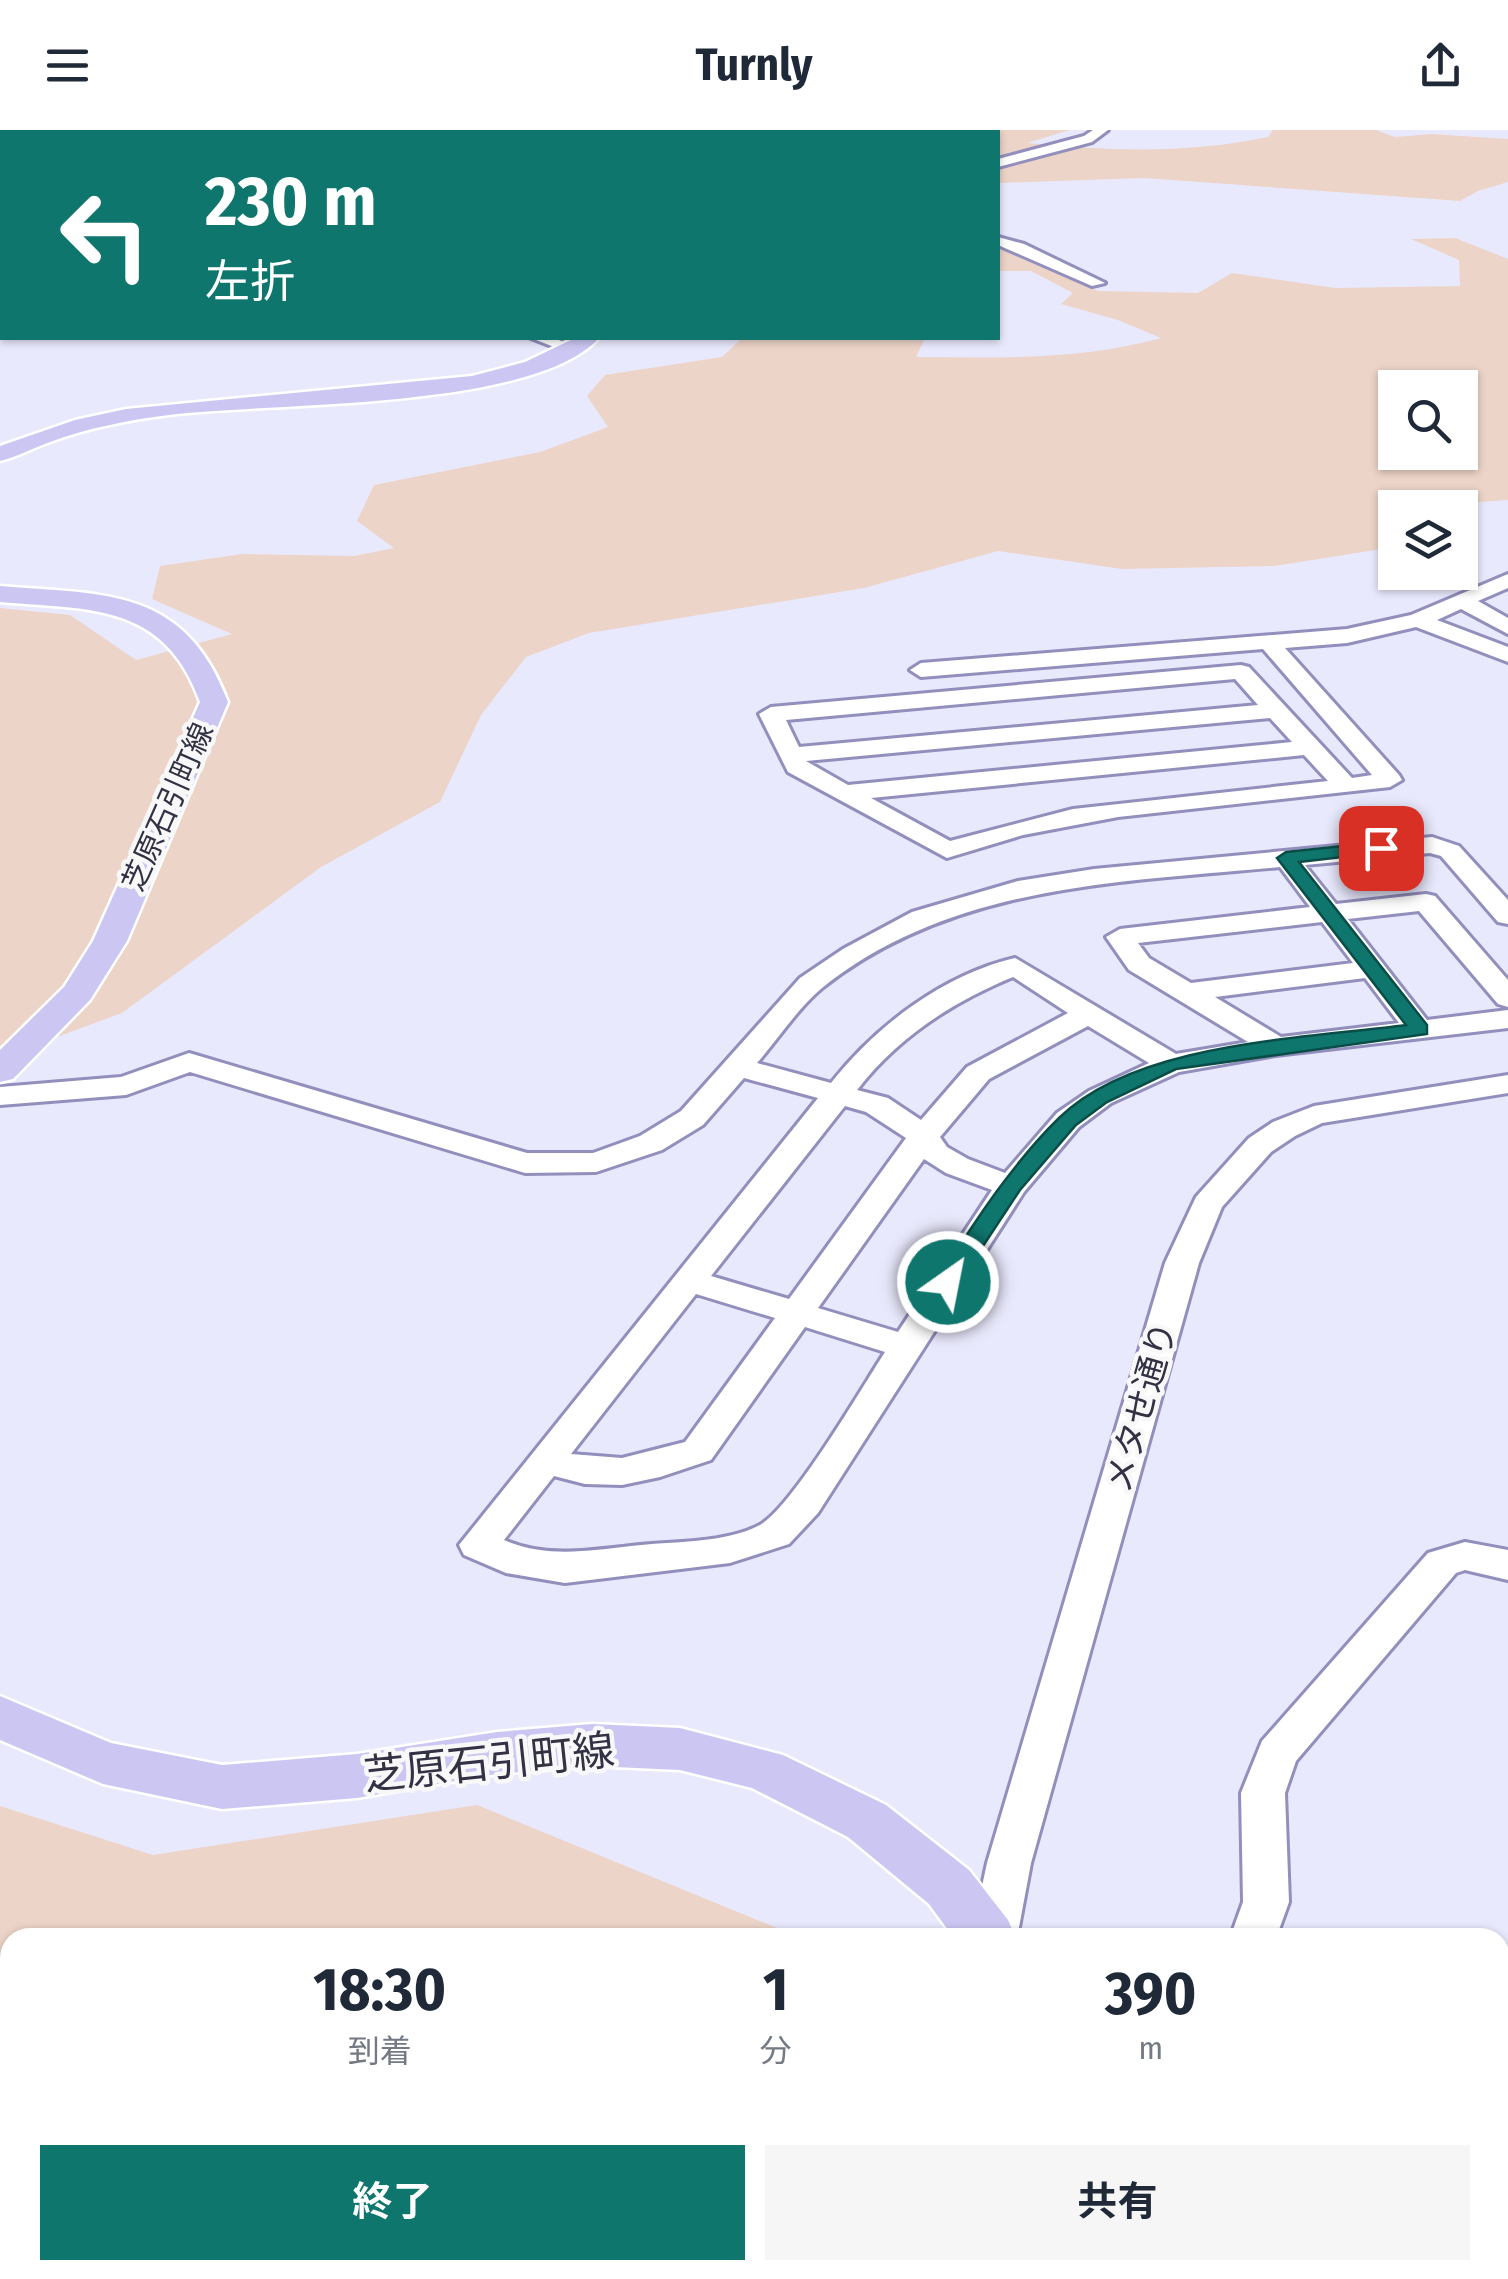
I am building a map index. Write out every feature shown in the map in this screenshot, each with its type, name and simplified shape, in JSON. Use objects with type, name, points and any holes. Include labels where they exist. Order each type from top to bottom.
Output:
[{"type":"main road","points":[[0,454],[32,439],[130,414],[472,384],[520,372],[581,343]]},
{"type":"main road","name":"芝原石引町線","points":[[0,594],[117,604],[134,610],[155,621],[205,671],[214,702],[110,941],[78,993],[0,1071]]},
{"type":"main road","name":"芝原石引町線","points":[[0,1717],[103,1763],[222,1787],[357,1776],[498,1753],[592,1744],[680,1749],[764,1770],[867,1821],[949,1887],[983,1928]]},
{"type":"street","points":[[1000,162],[1088,138],[1102,130]]},
{"type":"street","points":[[1000,242],[1097,283]]},
{"type":"street","points":[[555,340],[581,343]]},
{"type":"street","points":[[1104,813],[1052,748],[974,714],[931,670],[1347,636],[1418,620],[1508,580]]},
{"type":"street","points":[[1461,600],[1507,626]]},
{"type":"street","points":[[1418,620],[1508,655]]},
{"type":"street","points":[[1241,672],[771,714],[797,768],[947,850],[1029,826],[1104,813],[1390,780],[1268,642]]},
{"type":"street","points":[[1217,646],[1347,787]]},
{"type":"street","points":[[790,755],[1276,710]]},
{"type":"street","points":[[844,793],[1310,747]]},
{"type":"street","points":[[0,1096],[126,1086],[189,1062],[526,1164],[596,1162],[652,1142],[692,1118],[810,984],[853,955],[922,918],[1018,889],[1094,877],[1432,844],[1450,851],[1508,916]]},
{"type":"street","points":[[1286,858],[1420,1030]]},
{"type":"street","points":[[1276,1046],[1139,964],[1120,937],[1426,902],[1508,998]]},
{"type":"street","points":[[1171,1064],[1015,966],[972,982],[911,1017],[868,1056],[478,1545],[520,1562],[565,1568],[730,1550],[775,1534],[805,1504],[1011,1186],[1068,1120],[1100,1097],[1171,1064],[1276,1046],[1508,1019]]},
{"type":"street","points":[[1186,992],[1372,968]]},
{"type":"street","points":[[546,1460],[580,1473],[659,1467],[698,1451],[924,1136],[978,1072],[1089,1014]]},
{"type":"street","points":[[739,1067],[876,1105],[924,1136],[936,1154],[1011,1186]]},
{"type":"street","name":"メタせ通り","points":[[993,1928],[1009,1862],[1177,1282],[1208,1204],[1260,1145],[1314,1115],[1508,1084]]},
{"type":"street","points":[[690,1281],[906,1346]]},
{"type":"street","points":[[1257,1928],[1266,1902],[1263,1792],[1277,1753],[1442,1563],[1466,1556],[1508,1565]]},
{"type":"shaded area","points":[[1000,130],[1070,130],[1027,143],[1118,149],[1207,146],[1268,137],[1273,130],[1376,130],[1395,137],[1431,134],[1508,139],[1508,182],[1460,201],[1144,178],[1000,183]]},
{"type":"shaded area","points":[[1455,238],[1508,259],[1508,500],[1478,502],[1478,490],[1378,490],[1378,550],[1274,566],[1122,569],[998,551],[864,588],[589,633],[526,657],[481,715],[440,802],[321,867],[122,1013],[0,1058],[0,608],[70,615],[136,660],[232,634],[152,599],[160,566],[242,554],[354,556],[394,548],[357,521],[374,485],[540,452],[608,427],[587,396],[605,375],[722,357],[740,340],[924,340],[916,357],[978,358],[1070,354],[1161,338],[1118,320],[1061,304],[1073,293],[1031,271],[1000,271],[1000,249],[1098,291],[1198,293],[1232,273],[1335,288],[1460,286],[1459,260],[1411,239]]},
{"type":"shaded area","points":[[477,1805],[777,1928],[0,1928],[0,1806],[153,1855]]},
{"type":"route","points":[[948,1282],[1011,1186],[1068,1120],[1100,1097],[1171,1064],[1276,1046],[1420,1030],[1286,858],[1381,848]]}]
